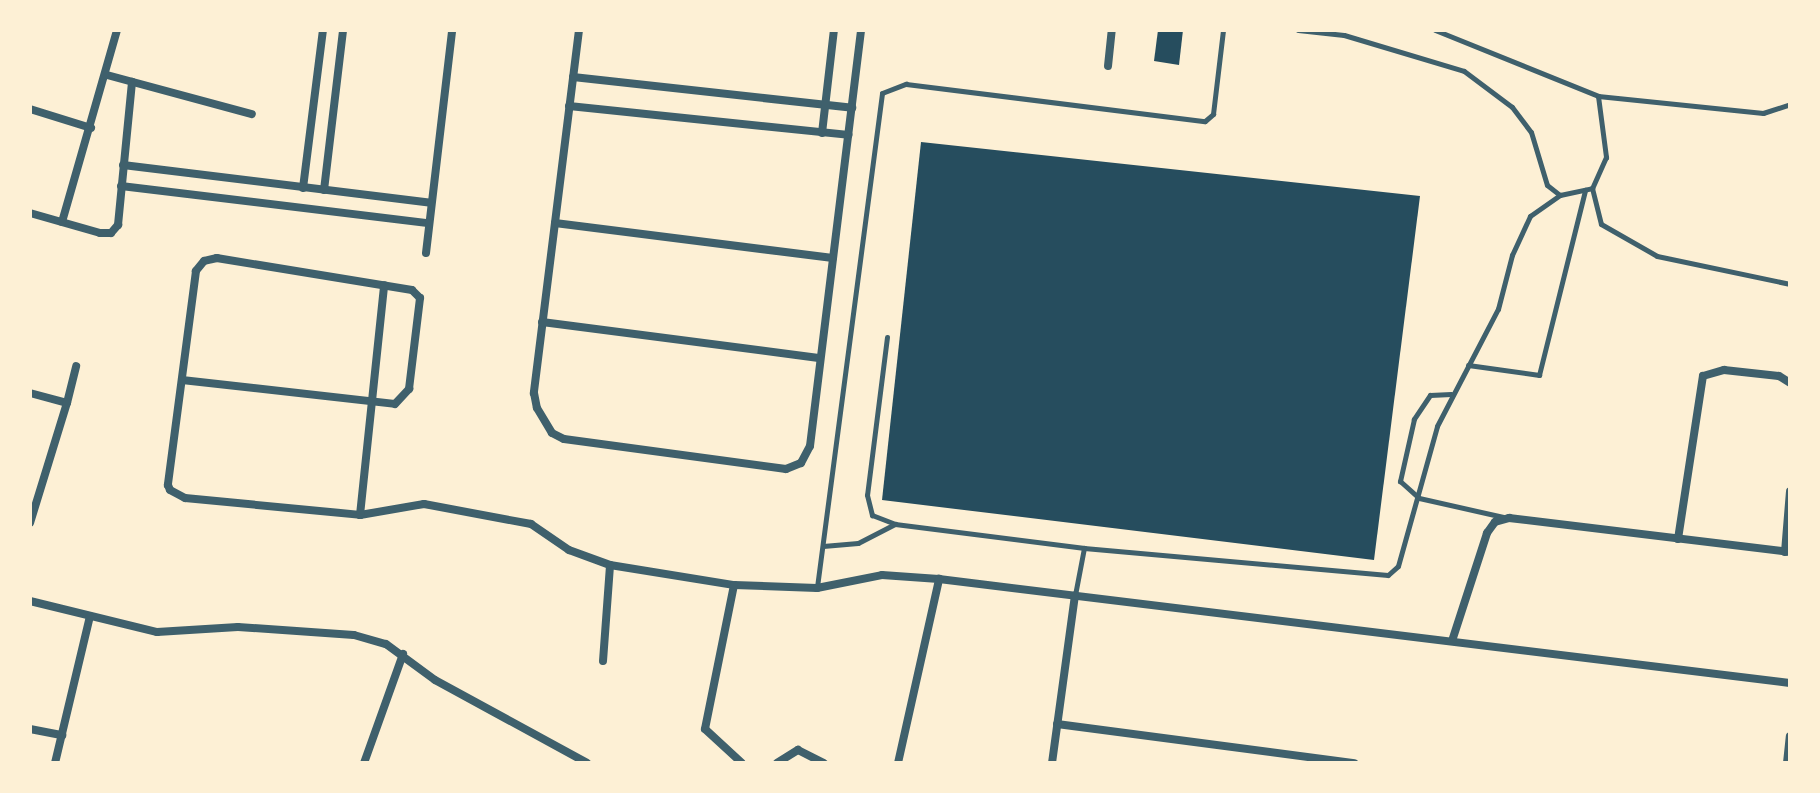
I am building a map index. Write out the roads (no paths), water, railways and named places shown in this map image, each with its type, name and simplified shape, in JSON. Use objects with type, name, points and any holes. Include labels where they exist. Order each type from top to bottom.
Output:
[{"type":"street","points":[[62,222],[107,75],[117,30]]},
{"type":"street","points":[[303,188],[323,30]]},
{"type":"street","points":[[324,190],[343,30]]},
{"type":"street","points":[[426,253],[452,30]]},
{"type":"street","points":[[579,30],[534,393],[544,421],[564,439],[786,469],[801,463],[810,446],[861,30]]},
{"type":"street","points":[[822,133],[834,30]]},
{"type":"street","points":[[1108,66],[1112,30]]},
{"type":"street","points":[[107,75],[252,114]]},
{"type":"street","points":[[573,77],[852,108]]},
{"type":"street","points":[[30,213],[111,233],[118,225],[132,82]]},
{"type":"street","points":[[569,106],[848,135]]},
{"type":"street","points":[[30,109],[91,128]]},
{"type":"street","points":[[123,165],[431,203]]},
{"type":"street","points":[[121,186],[428,223]]},
{"type":"street","points":[[555,223],[833,258]]},
{"type":"street","points":[[182,380],[368,405],[395,404],[409,389],[420,298],[412,290],[217,258],[204,261],[196,271],[168,485],[175,495],[360,515],[404,503],[424,504],[531,524],[569,550],[610,565],[734,585],[817,588],[882,575],[939,579],[1790,683]]},
{"type":"street","points":[[360,515],[368,405],[384,285]]},
{"type":"street","points":[[542,322],[819,358]]},
{"type":"street","points":[[30,523],[76,366]]},
{"type":"street","points":[[1678,539],[1703,376],[1724,370],[1779,376],[1790,383]]},
{"type":"street","points":[[30,393],[67,403]]},
{"type":"street","points":[[1452,641],[1487,533],[1495,522],[1509,518],[1787,552],[1790,491]]},
{"type":"street","points":[[603,661],[610,565]]},
{"type":"street","points":[[898,763],[939,579]]},
{"type":"street","points":[[734,585],[705,729],[711,740],[742,763]]},
{"type":"street","points":[[1052,763],[1075,596]]},
{"type":"street","points":[[30,601],[157,632],[213,626],[354,635],[403,654],[435,680],[587,763]]},
{"type":"street","points":[[55,763],[90,616]]},
{"type":"street","points":[[364,763],[403,654]]},
{"type":"street","points":[[1057,724],[1354,763]]},
{"type":"street","points":[[30,729],[62,735]]},
{"type":"street","points":[[1787,763],[1790,736]]},
{"type":"street","points":[[777,763],[788,752],[798,750],[824,763]]},
{"type":"lane","points":[[817,588],[882,93],[906,84],[1205,121],[1213,114],[1225,30]]},
{"type":"lane","points":[[1298,30],[1356,38],[1464,71],[1512,107],[1531,132],[1547,185],[1560,195]]},
{"type":"lane","points":[[1435,30],[1598,96],[1763,113],[1790,104]]},
{"type":"lane","points":[[1598,96],[1606,157],[1592,188],[1601,224],[1657,256],[1790,284]]},
{"type":"lane","points":[[887,337],[867,507],[872,515],[895,524],[1084,548],[1374,578],[1398,566],[1419,498],[1427,458],[1452,394],[1498,309],[1512,255],[1530,216],[1560,195],[1592,188]]},
{"type":"lane","points":[[1468,365],[1539,375],[1585,190]]},
{"type":"lane","points":[[1452,394],[1430,395],[1414,419],[1400,481],[1419,498],[1509,518]]},
{"type":"lane","points":[[823,546],[858,543],[895,524]]},
{"type":"lane","points":[[1075,596],[1084,548]]}]
